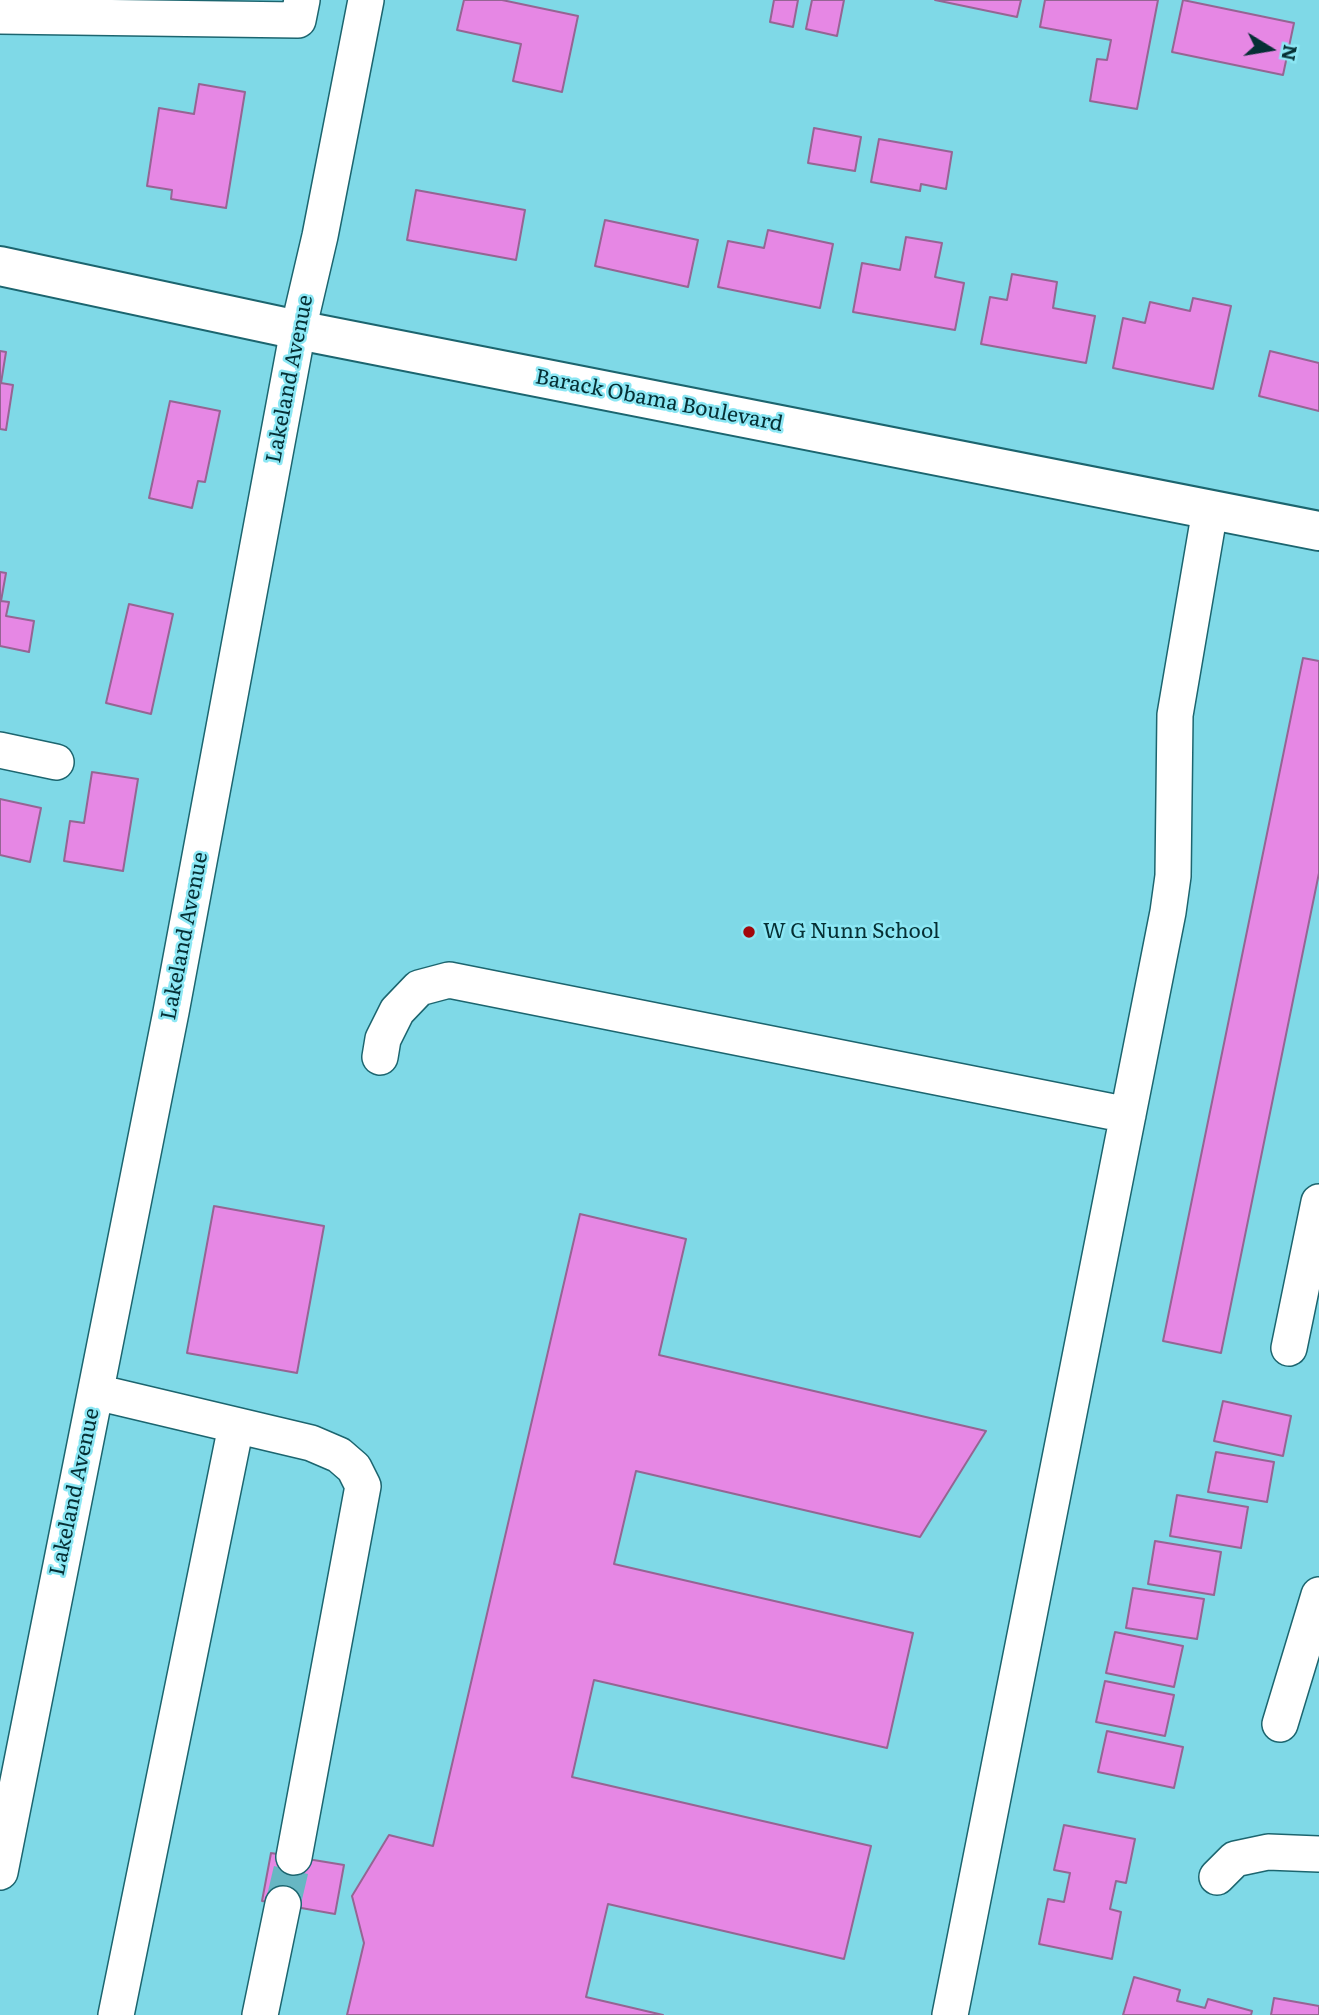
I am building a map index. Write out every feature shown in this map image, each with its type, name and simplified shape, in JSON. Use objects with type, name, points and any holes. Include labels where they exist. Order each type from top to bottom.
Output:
[{"type":"main road","name":"Barack Obama Boulevard","points":[[0,267],[299,330],[1319,531]]},
{"type":"street","points":[[0,16],[298,20],[302,0]]},
{"type":"street","name":"Lakeland Avenue","points":[[0,1872],[171,1012],[299,330],[366,0]]},
{"type":"street","points":[[950,2015],[1168,912],[1173,876],[1175,715],[1210,510]]},
{"type":"street","points":[[0,750],[56,762]]},
{"type":"street","points":[[380,1057],[383,1039],[397,1012],[419,988],[449,980],[1128,1115]]},
{"type":"street","points":[[1289,1348],[1319,1202]]},
{"type":"street","points":[[96,1392],[311,1443],[339,1455],[354,1468],[363,1486],[294,1857]]},
{"type":"street","points":[[116,2015],[236,1426]]},
{"type":"street","points":[[1280,1724],[1319,1595]]},
{"type":"street","points":[[1217,1877],[1235,1859],[1268,1853],[1319,1854]]},
{"type":"street","points":[[260,2015],[283,1904]]},
{"type":"building","points":[[464,0],[502,0],[578,16],[562,92],[513,81],[521,44],[457,30]]},
{"type":"building","points":[[774,0],[798,0],[793,27],[770,22]]},
{"type":"building","points":[[812,0],[844,0],[837,36],[806,29]]},
{"type":"building","points":[[935,0],[1021,0],[1017,17]]},
{"type":"building","points":[[1045,0],[1158,0],[1137,109],[1090,101],[1097,59],[1107,60],[1111,40],[1040,27]]},
{"type":"building","points":[[1183,0],[1294,23],[1283,75],[1172,52]]},
{"type":"building","points":[[199,84],[245,92],[226,208],[171,199],[172,190],[147,186],[159,108],[194,114]]},
{"type":"building","points":[[814,128],[861,137],[855,171],[808,163]]},
{"type":"building","points":[[879,139],[952,152],[946,189],[921,184],[920,191],[871,182]]},
{"type":"building","points":[[416,190],[525,210],[516,260],[407,240]]},
{"type":"building","points":[[605,220],[698,240],[688,287],[595,266]]},
{"type":"building","points":[[768,230],[833,244],[820,308],[718,287],[728,241],[764,248]]},
{"type":"building","points":[[906,237],[942,243],[935,277],[964,283],[955,330],[853,312],[862,263],[900,270]]},
{"type":"building","points":[[1012,274],[1057,282],[1053,308],[1095,316],[1086,363],[981,344],[990,297],[1007,300]]},
{"type":"building","points":[[1193,298],[1231,306],[1213,389],[1113,368],[1123,318],[1145,323],[1150,302],[1190,311]]},
{"type":"building","points":[[0,351],[6,352],[1,383],[13,385],[6,430],[0,429]]},
{"type":"building","points":[[1270,351],[1319,363],[1319,411],[1259,396]]},
{"type":"building","points":[[170,401],[220,411],[205,482],[198,481],[192,508],[149,498]]},
{"type":"building","points":[[0,572],[6,573],[1,601],[9,602],[6,616],[34,621],[29,652],[0,646]]},
{"type":"building","points":[[129,604],[173,614],[151,714],[106,703]]},
{"type":"building","points":[[1303,658],[1319,661],[1319,873],[1221,1353],[1163,1341]]},
{"type":"building","points":[[92,772],[138,779],[123,871],[64,861],[70,821],[84,823]]},
{"type":"building","points":[[0,799],[41,808],[30,862],[0,855]]},
{"type":"building","points":[[214,1206],[324,1226],[297,1373],[187,1353]]},
{"type":"building","points":[[580,1214],[686,1239],[659,1355],[986,1431],[920,1537],[636,1471],[614,1564],[913,1633],[887,1748],[594,1680],[572,1777],[871,1846],[844,1959],[608,1904],[586,1997],[663,2015],[347,2015],[364,1943],[352,1896],[389,1835],[433,1846]]},
{"type":"building","points":[[1223,1401],[1291,1416],[1283,1456],[1214,1441]]},
{"type":"building","points":[[1216,1452],[1274,1462],[1267,1502],[1208,1492]]},
{"type":"building","points":[[1177,1495],[1248,1507],[1241,1548],[1170,1536]]},
{"type":"building","points":[[1155,1541],[1221,1552],[1214,1595],[1148,1584]]},
{"type":"building","points":[[1133,1588],[1204,1599],[1197,1639],[1126,1628]]},
{"type":"building","points":[[1115,1632],[1183,1646],[1174,1687],[1106,1673]]},
{"type":"building","points":[[1105,1681],[1174,1695],[1165,1736],[1096,1722]]},
{"type":"building","points":[[1107,1731],[1183,1747],[1174,1788],[1098,1772]]},
{"type":"building","points":[[1064,1825],[1135,1839],[1126,1883],[1116,1881],[1110,1909],[1121,1912],[1112,1959],[1039,1944],[1048,1899],[1064,1902],[1070,1873],[1054,1870]]},
{"type":"building","points":[[271,1853],[344,1865],[335,1914],[262,1901]]},
{"type":"building","points":[[1134,1977],[1180,1990],[1177,2001],[1205,2008],[1208,1999],[1252,2011],[1251,2015],[1123,2015]]},
{"type":"building","points":[[1274,1998],[1319,2006],[1319,2015],[1271,2015]]},
{"type":"tunnel","points":[[283,1904],[294,1857]]},
{"type":"place","name":"W G Nunn School","points":[[749,932]]}]
